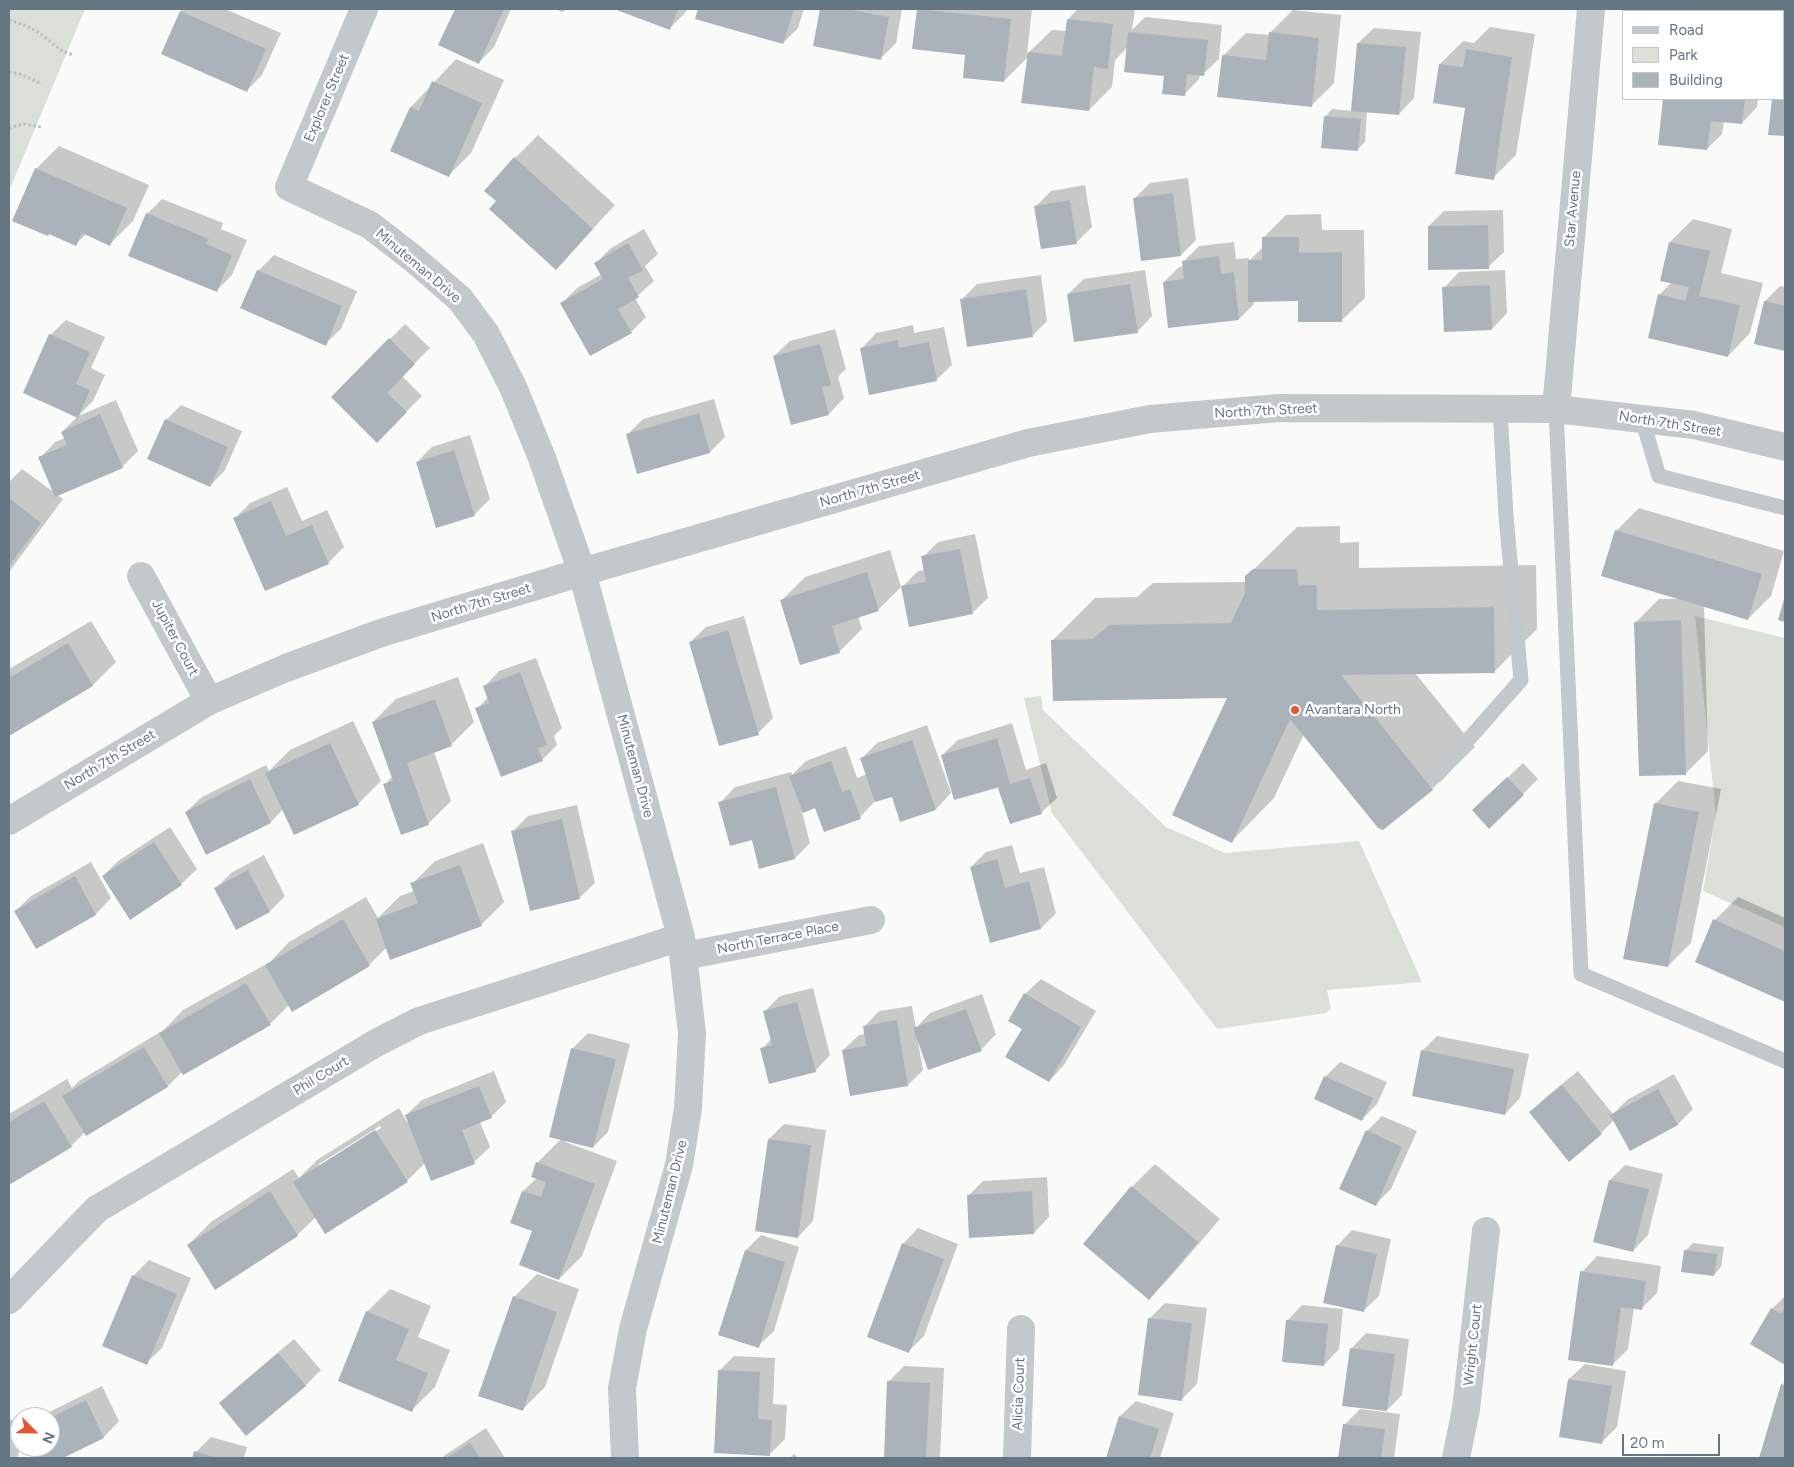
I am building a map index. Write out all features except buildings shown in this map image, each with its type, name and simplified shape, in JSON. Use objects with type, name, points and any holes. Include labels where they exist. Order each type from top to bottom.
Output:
[{"type":"street","name":"Explorer Street","points":[[289,187],[364,9]]},
{"type":"street","name":"Star Avenue","points":[[1556,409],[1591,9]]},
{"type":"street","name":"Minuteman Drive","points":[[289,187],[370,225],[415,260],[460,299],[486,334],[513,387],[542,458],[582,572],[683,947],[692,1032],[688,1108],[679,1165],[633,1329],[624,1378],[622,1397],[625,1458]]},
{"type":"street","name":"North 7th Street","points":[[9,820],[209,701],[286,668],[381,633],[582,572],[1028,443],[1150,419],[1279,408],[1556,409],[1694,425],[1785,447]]},
{"type":"street","name":"Jupiter Court","points":[[141,576],[209,701]]},
{"type":"street","name":"North Terrace Place","points":[[683,947],[871,920]]},
{"type":"street","name":"Phil Court","points":[[9,1300],[97,1209],[376,1043],[419,1021],[683,947]]},
{"type":"street","name":"Wright Court","points":[[1456,1458],[1466,1408],[1486,1231]]},
{"type":"street","name":"Alicia Court","points":[[1017,1458],[1021,1329]]},
{"type":"lane","points":[[1437,774],[1521,680],[1506,516],[1500,409]]},
{"type":"lane","points":[[1556,409],[1581,974],[1785,1060]]},
{"type":"lane","points":[[1642,419],[1659,476],[1785,508]]},
{"type":"path","points":[[9,20],[40,32],[62,51],[73,55]]},
{"type":"path","points":[[9,72],[20,74],[42,84]]},
{"type":"path","points":[[9,128],[23,124],[42,127]]},
{"type":"green space","points":[[9,9],[85,9],[9,191]]},
{"type":"green space","points":[[1695,616],[1785,638],[1785,927],[1703,891],[1716,815]]},
{"type":"green space","points":[[1041,696],[1043,710],[1166,827],[1225,853],[1359,841],[1422,982],[1327,990],[1331,1009],[1326,1013],[1217,1029],[1052,813],[1024,698]]},
{"type":"place","name":"Avantara North","points":[[1295,710]]}]
